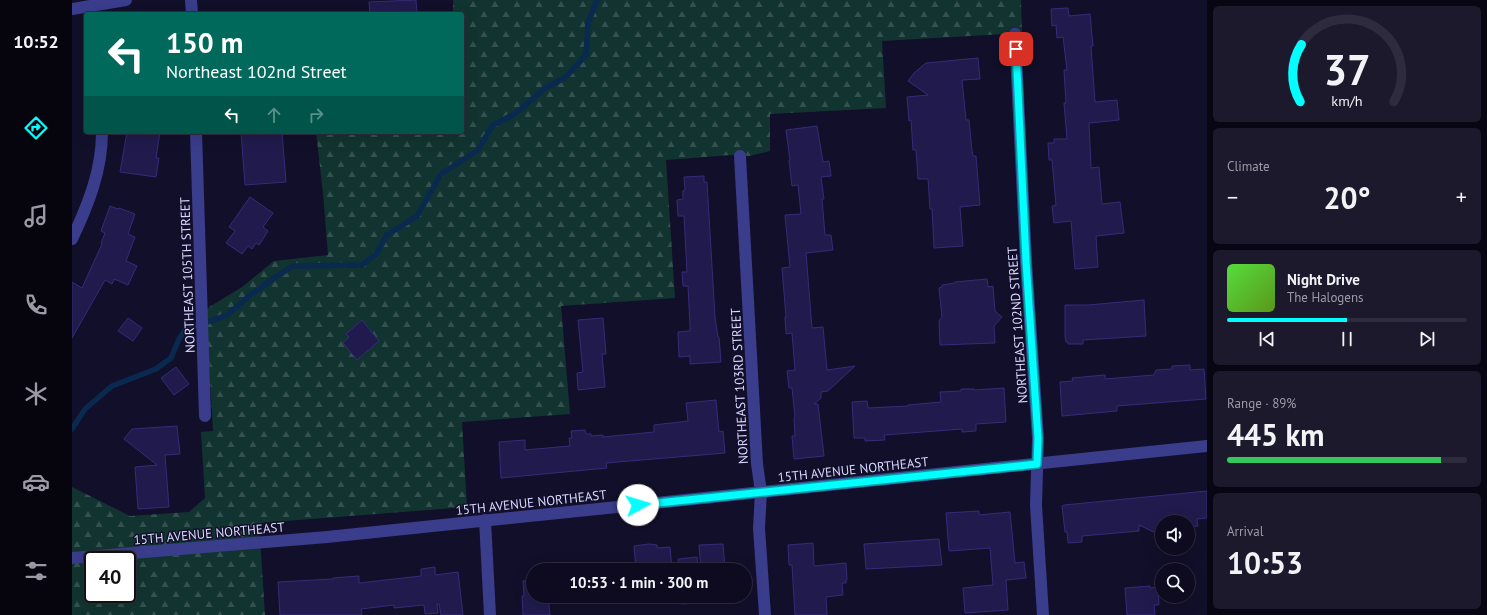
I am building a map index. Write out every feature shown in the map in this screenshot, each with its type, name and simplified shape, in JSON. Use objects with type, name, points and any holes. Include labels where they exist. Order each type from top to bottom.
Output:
[{"type":"street","points":[[72,9],[96,9],[126,0]]},
{"type":"street","points":[[191,0],[192,12]]},
{"type":"street","name":"NORTHEAST 102ND STREET","points":[[1015,34],[1026,261],[1038,438],[1036,505],[1043,615]]},
{"type":"street","points":[[72,239],[90,198],[94,184],[101,153],[102,134]]},
{"type":"street","name":"NORTHEAST 105TH STREET","points":[[196,134],[206,416]]},
{"type":"street","name":"NORTHEAST 103RD STREET","points":[[740,156],[756,456],[761,492],[760,528],[765,615]]},
{"type":"street","name":"15TH AVENUE NORTHEAST","points":[[72,558],[319,538],[1207,446]]},
{"type":"street","points":[[485,520],[490,615]]},
{"type":"green space","points":[[453,0],[1021,0],[1022,33],[882,41],[886,108],[770,114],[770,151],[749,156],[731,155],[666,160],[675,298],[561,306],[570,414],[462,422],[467,507],[259,523],[265,615],[72,615],[72,487],[130,516],[189,512],[205,498],[201,432],[213,431],[206,309],[242,287],[274,261],[328,255],[316,134],[464,134],[464,12],[453,12]]},
{"type":"building","points":[[416,0],[417,12],[370,12],[369,2]]},
{"type":"building","points":[[1068,8],[1069,16],[1090,14],[1095,102],[1117,100],[1119,120],[1089,123],[1091,168],[1099,167],[1102,204],[1120,202],[1124,233],[1096,236],[1098,267],[1075,269],[1071,221],[1054,223],[1052,206],[1056,205],[1052,160],[1049,160],[1048,143],[1054,143],[1054,139],[1067,139],[1064,103],[1066,103],[1064,70],[1067,70],[1063,37],[1057,38],[1056,25],[1052,26],[1051,9]]},
{"type":"building","points":[[978,58],[980,79],[962,80],[966,120],[969,120],[973,156],[976,156],[980,205],[960,207],[963,246],[934,248],[932,209],[930,209],[928,179],[918,179],[916,150],[913,150],[911,120],[909,121],[907,97],[928,95],[908,81],[914,73],[926,63]]},
{"type":"building","points":[[817,126],[823,162],[829,161],[831,176],[821,177],[824,199],[822,199],[825,235],[831,235],[833,250],[806,253],[812,328],[823,327],[827,370],[855,366],[828,391],[821,392],[821,398],[814,404],[818,404],[824,456],[794,459],[792,436],[795,436],[795,417],[792,388],[789,388],[787,371],[795,370],[792,333],[786,334],[782,268],[790,267],[785,215],[801,214],[798,185],[792,186],[786,130]]},
{"type":"building","points":[[127,134],[160,134],[156,158],[159,158],[156,177],[120,172]]},
{"type":"building","points":[[241,134],[282,134],[286,182],[245,185]]},
{"type":"building","points":[[704,176],[704,182],[707,182],[715,317],[719,337],[721,362],[690,364],[690,356],[679,357],[678,332],[690,331],[690,325],[688,286],[683,286],[682,272],[687,272],[684,216],[678,216],[677,200],[683,199],[683,191],[685,190],[684,177]]},
{"type":"building","points":[[250,197],[273,213],[263,227],[268,231],[259,245],[256,243],[252,249],[248,246],[242,254],[226,243],[235,231],[229,227]]},
{"type":"building","points":[[110,206],[135,214],[128,234],[135,237],[126,261],[137,266],[128,285],[114,279],[112,284],[105,280],[72,338],[72,282],[82,288],[102,244],[101,243],[105,233],[101,231]]},
{"type":"building","points":[[987,279],[988,287],[993,286],[995,311],[1002,317],[994,326],[995,343],[940,345],[939,321],[942,317],[939,288],[942,287],[942,285],[955,282]]},
{"type":"building","points":[[1144,300],[1146,336],[1083,340],[1083,344],[1068,344],[1068,342],[1066,342],[1065,305],[1088,305]]},
{"type":"building","points":[[128,318],[142,328],[133,341],[118,331]]},
{"type":"building","points":[[603,318],[606,354],[602,354],[605,387],[578,390],[577,373],[583,372],[578,320]]},
{"type":"building","points":[[362,320],[379,341],[357,360],[343,343],[349,337],[346,334]]},
{"type":"building","points":[[1190,365],[1190,370],[1204,369],[1206,399],[1117,406],[1117,411],[1062,416],[1060,382],[1073,381],[1072,378],[1105,375],[1105,379],[1154,375],[1156,370],[1172,369],[1172,366]]},
{"type":"building","points":[[176,367],[189,384],[174,395],[161,378]]},
{"type":"building","points":[[1004,388],[1006,422],[976,424],[976,431],[962,432],[962,429],[884,435],[885,440],[865,441],[865,438],[854,438],[852,402],[867,401],[868,408],[908,406],[941,402],[940,392],[961,391],[961,389],[974,390]]},
{"type":"building","points":[[716,400],[719,432],[723,431],[725,453],[606,463],[607,468],[501,478],[499,442],[525,440],[525,450],[570,446],[569,438],[572,438],[571,431],[585,430],[586,434],[591,434],[591,436],[603,435],[603,437],[654,432],[654,425],[688,421],[686,403]]},
{"type":"building","points":[[177,426],[180,454],[165,455],[169,507],[138,509],[135,467],[157,465],[124,439],[132,429]]},
{"type":"building","points":[[1207,491],[1207,518],[1197,519],[1198,526],[1195,526],[1195,515],[1155,515],[1155,533],[1139,525],[1139,531],[1082,536],[1082,542],[1068,543],[1067,532],[1065,532],[1062,506]]},
{"type":"building","points":[[979,511],[979,515],[1010,512],[1015,563],[1024,562],[1026,578],[1006,580],[1008,610],[965,613],[963,588],[993,585],[990,548],[949,551],[946,513]]},
{"type":"building","points":[[939,539],[942,565],[866,569],[864,544]]},
{"type":"building","points":[[813,543],[814,566],[846,563],[847,580],[846,583],[842,583],[843,595],[826,597],[827,615],[795,615],[792,565],[789,565],[788,545]]},
{"type":"building","points":[[649,544],[657,545],[657,548],[670,547],[671,563],[635,563],[634,546]]},
{"type":"building","points":[[723,544],[725,563],[700,563],[699,545]]},
{"type":"building","points":[[697,557],[697,563],[678,563],[678,559]]},
{"type":"building","points":[[435,567],[435,575],[458,572],[463,615],[441,615],[439,604],[437,604],[438,613],[425,614],[424,605],[394,608],[394,605],[361,609],[362,615],[280,615],[278,582],[359,576],[359,583],[421,576],[421,569]]},
{"type":"building","points":[[523,581],[526,581],[526,603],[549,603],[550,615],[523,615]]},
{"type":"building","points":[[1150,586],[1150,588],[1155,587],[1155,603],[1159,603],[1159,605],[1154,605],[1155,615],[1127,615],[1125,588]]},
{"type":"waterway","points":[[72,429],[85,409],[112,386],[156,369],[171,358],[179,339],[185,330],[227,315],[248,297],[293,266],[362,265],[376,254],[387,235],[417,216],[441,174],[478,150],[492,126],[516,113],[544,89],[566,77],[586,55],[588,23],[597,0]]},
{"type":"route","points":[[638,505],[1037,464],[1038,438],[1026,261],[1016,49]]}]
